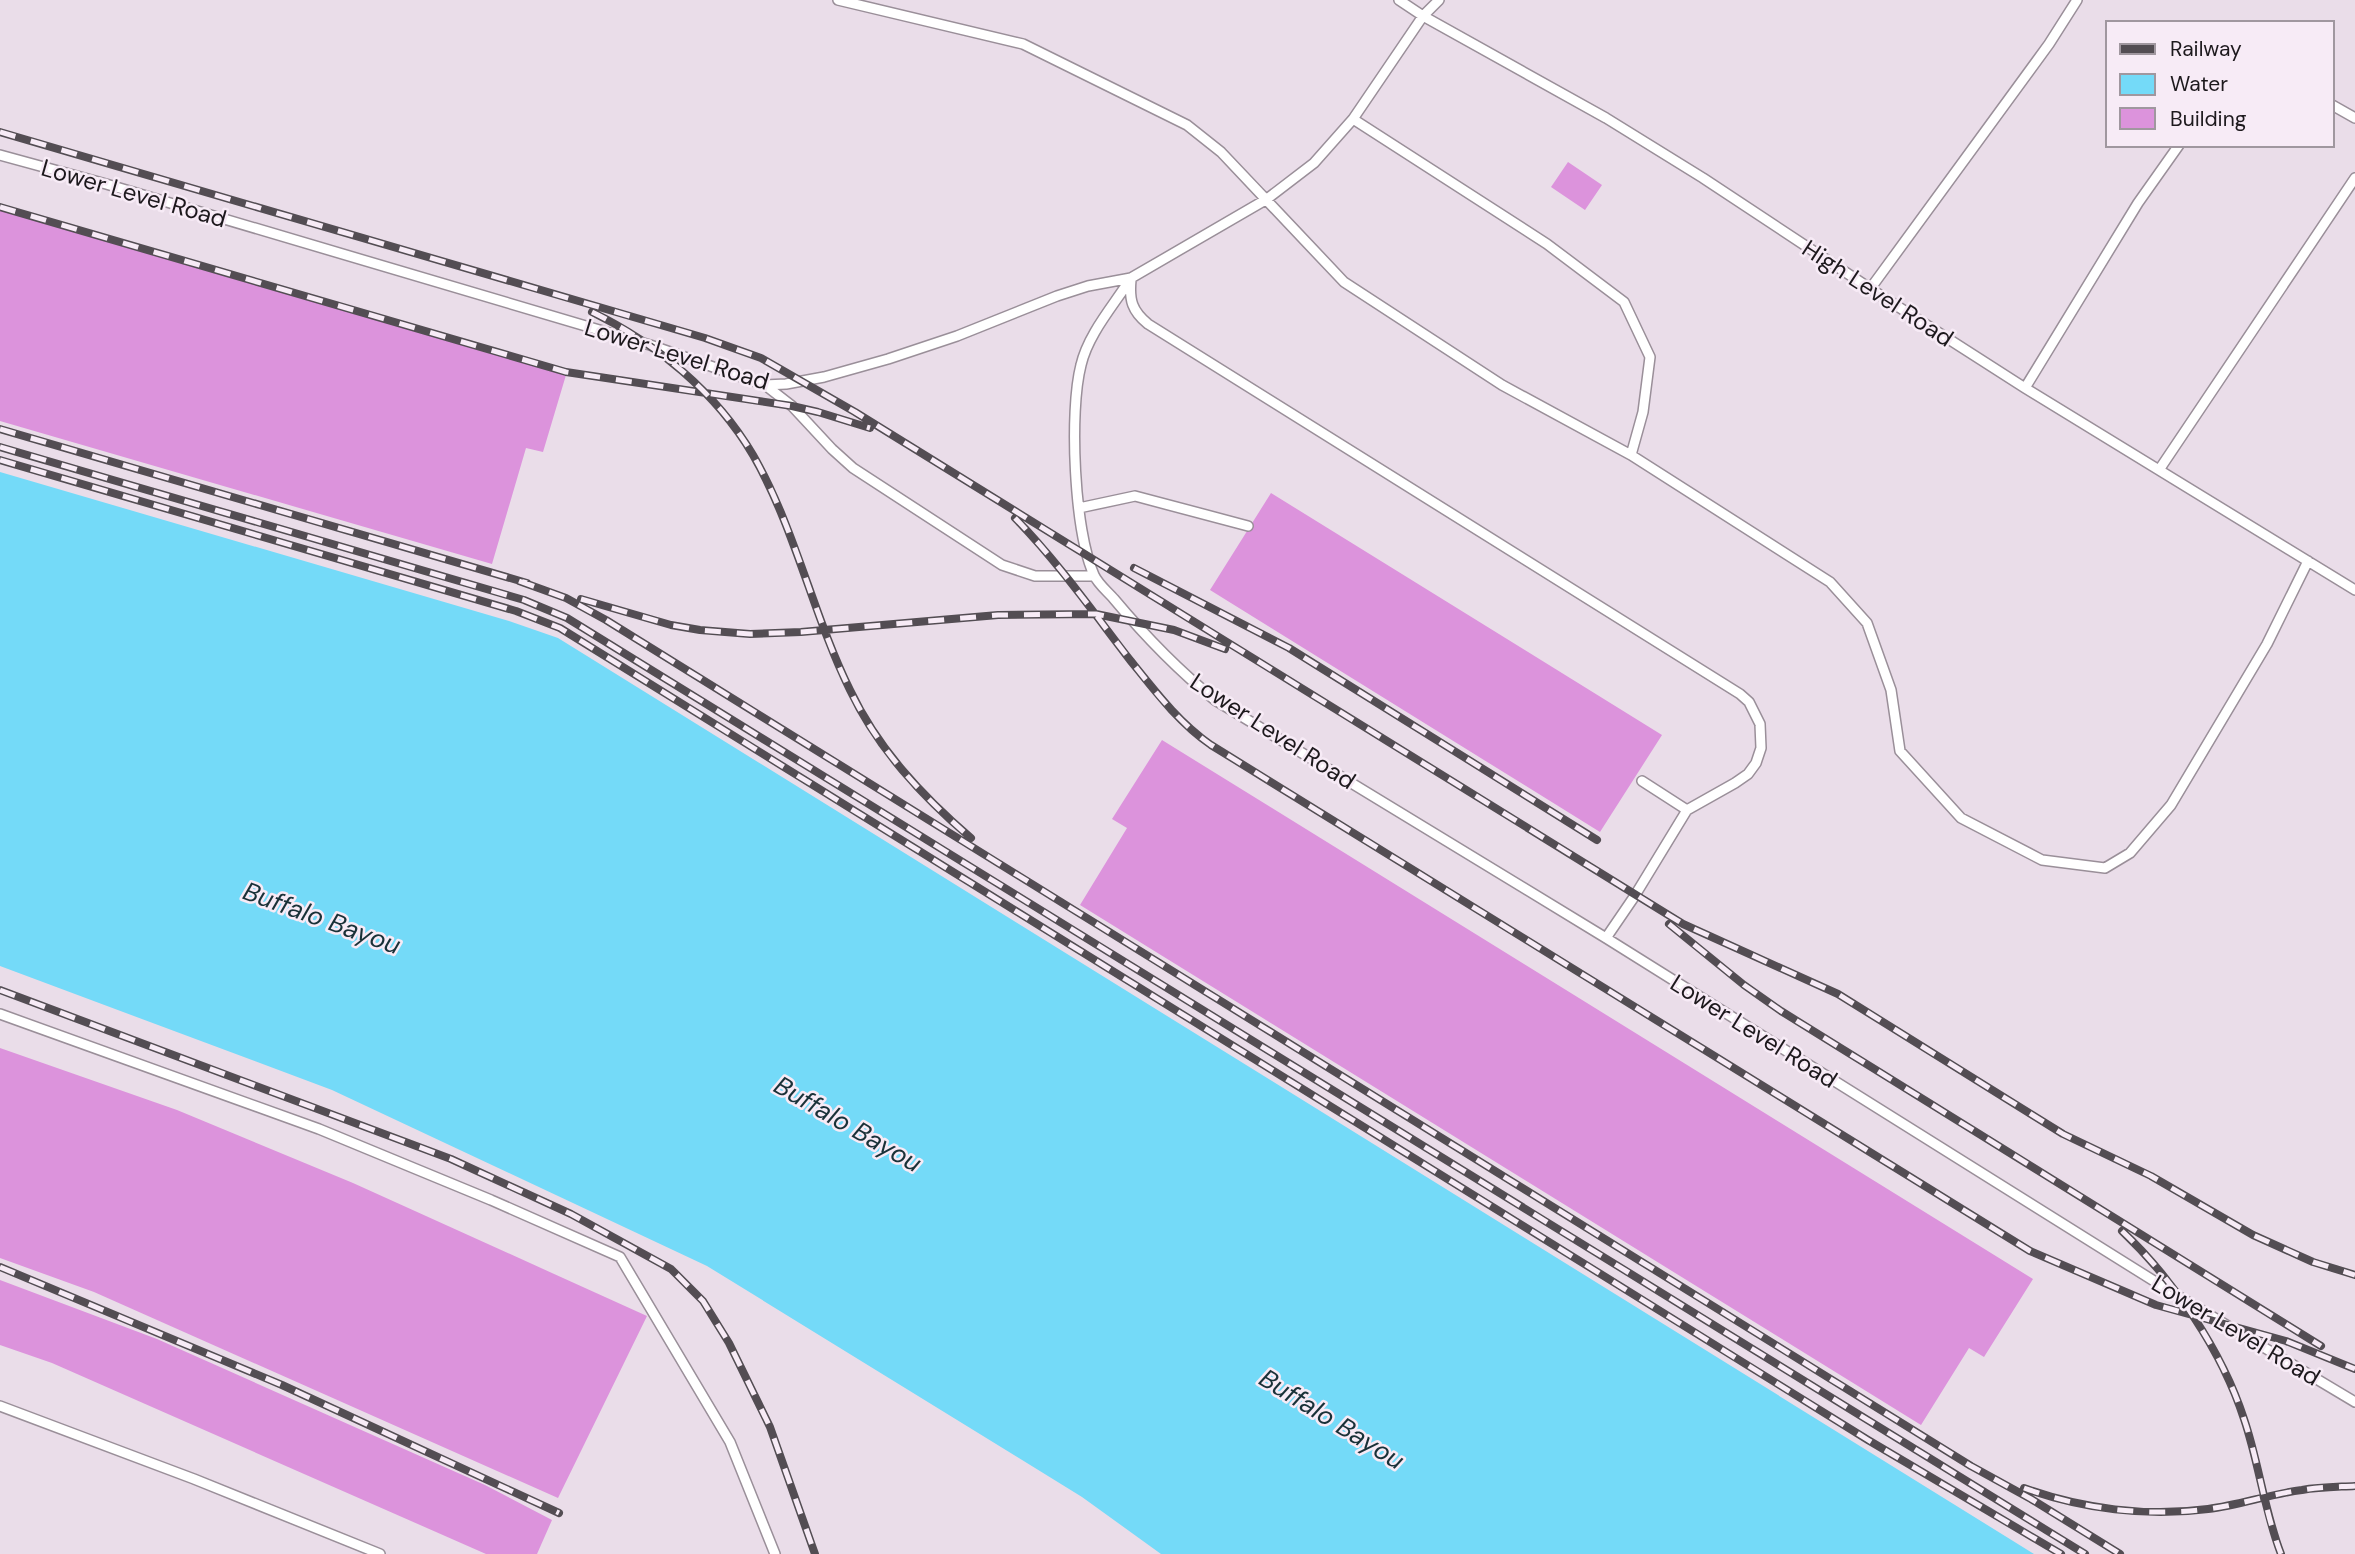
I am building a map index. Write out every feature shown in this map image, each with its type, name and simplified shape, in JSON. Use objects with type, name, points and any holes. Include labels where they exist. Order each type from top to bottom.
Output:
[{"type":"lane","points":[[838,0],[1023,44],[1187,125],[1221,152],[1344,282],[1502,385],[1631,455],[1830,582],[1867,623],[1891,690],[1900,751],[1961,818],[2042,860],[2105,868],[2130,853],[2171,805],[2267,644],[2308,561]]},
{"type":"lane","name":"High Level Road","points":[[1399,0],[1606,118],[1703,178],[2025,388],[2355,590]]},
{"type":"lane","points":[[1439,0],[1423,16],[1353,119],[1314,163],[1266,200],[1131,278],[1131,303],[1137,315],[1148,324],[1749,702],[1760,724],[1762,736],[1756,763],[1748,774],[1735,783],[1687,810],[1606,938]]},
{"type":"lane","points":[[1870,289],[2049,44],[2077,0]]},
{"type":"lane","points":[[2334,106],[2355,118]]},
{"type":"lane","points":[[1353,119],[1547,244],[1624,302],[1650,357],[1643,412],[1631,455]]},
{"type":"lane","points":[[2025,388],[2137,204],[2178,147]]},
{"type":"lane","name":"Lower Level Road","points":[[0,155],[650,345],[765,384],[806,381],[888,359],[957,336],[1058,296],[1088,286],[1131,278]]},
{"type":"lane","points":[[2159,470],[2355,178]]},
{"type":"lane","name":"Lower Level Road","points":[[1131,278],[1095,333],[1081,363],[1076,394],[1075,465],[1079,508],[1094,576],[1131,620],[1186,676],[1215,700],[1606,938],[2179,1296],[2355,1402]]},
{"type":"lane","points":[[765,384],[853,468],[1002,565],[1035,576],[1094,576]]},
{"type":"lane","points":[[1079,508],[1135,496],[1248,526]]},
{"type":"lane","points":[[1642,780],[1687,810]]},
{"type":"lane","points":[[0,1014],[318,1129],[491,1200],[620,1257],[730,1442],[775,1554]]},
{"type":"lane","points":[[0,1406],[194,1479],[380,1554]]},
{"type":"water","name":"Buffalo Bayou","points":[[0,472],[509,621],[558,638],[2034,1554],[1161,1554],[1082,1497],[707,1266],[332,1090],[0,966]]},
{"type":"building","points":[[1568,162],[1602,185],[1585,210],[1551,187]]},
{"type":"building","points":[[0,210],[566,375],[543,452],[526,448],[492,564],[0,421]]},
{"type":"building","points":[[1271,493],[1662,735],[1600,832],[1210,590]]},
{"type":"building","points":[[1162,740],[2033,1279],[1984,1357],[1969,1348],[1921,1425],[1080,905],[1127,828],[1112,819]]},
{"type":"building","points":[[0,1048],[177,1110],[353,1183],[647,1316],[558,1498],[94,1292],[0,1258]]},
{"type":"building","points":[[0,1280],[157,1339],[485,1485],[552,1520],[537,1554],[486,1554],[52,1363],[0,1345]]},
{"type":"railway","points":[[0,132],[705,338],[761,358],[855,412],[1683,924],[1838,994],[2063,1134],[2151,1176],[2253,1235],[2313,1262],[2355,1275]]},
{"type":"railway","points":[[0,207],[566,372],[792,406],[870,428]]},
{"type":"railway","points":[[592,312],[639,339],[683,372],[703,390],[738,432],[753,455],[781,512],[825,632],[861,712],[903,770],[935,805],[971,838]]},
{"type":"railway","points":[[0,429],[527,583]]},
{"type":"railway","points":[[0,447],[524,600],[567,618],[2085,1554]]},
{"type":"railway","points":[[0,460],[516,611],[560,628],[1868,1440],[2061,1554]]},
{"type":"railway","points":[[1015,518],[1061,570],[1158,694],[1177,716],[1211,745],[2030,1251],[2156,1305],[2286,1341],[2355,1369]]},
{"type":"railway","points":[[1134,568],[1289,648],[1597,840]]},
{"type":"railway","points":[[519,581],[566,598],[606,620],[1971,1466],[2120,1554]]},
{"type":"railway","points":[[581,599],[671,625],[750,634],[998,615],[1096,614],[1174,630],[1225,649]]},
{"type":"railway","points":[[1669,924],[1744,985],[1781,1011],[2321,1346]]},
{"type":"railway","points":[[0,990],[451,1159],[571,1214],[671,1269],[703,1301],[729,1343],[770,1427],[815,1554]]},
{"type":"railway","points":[[2122,1231],[2178,1294],[2223,1368],[2244,1419],[2281,1554]]},
{"type":"railway","points":[[0,1267],[282,1385],[559,1513]]},
{"type":"railway","points":[[2024,1488],[2092,1506],[2162,1512],[2220,1507],[2308,1489],[2355,1486]]}]
